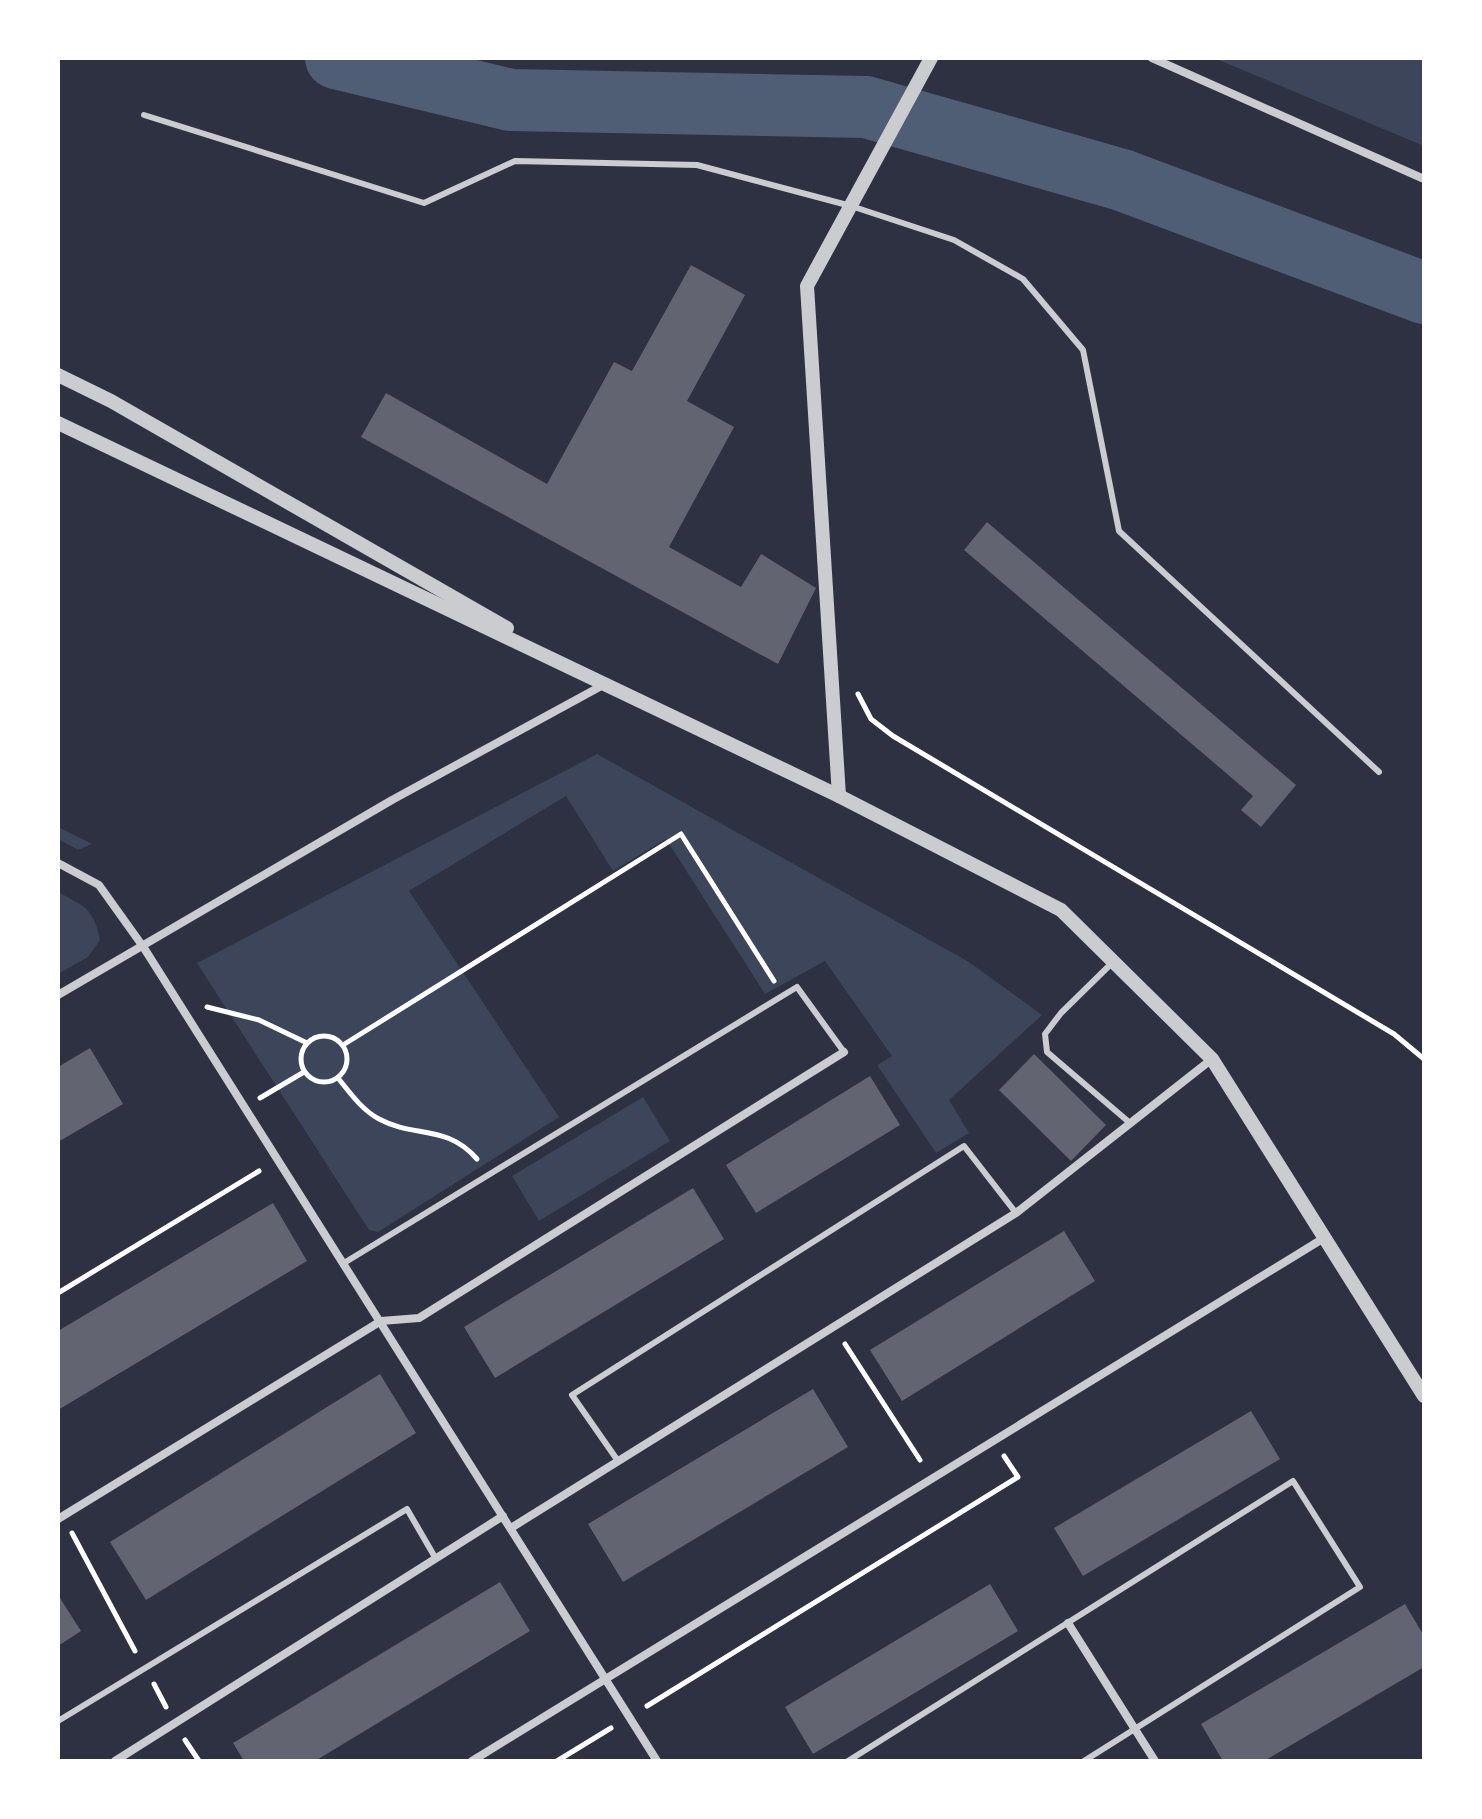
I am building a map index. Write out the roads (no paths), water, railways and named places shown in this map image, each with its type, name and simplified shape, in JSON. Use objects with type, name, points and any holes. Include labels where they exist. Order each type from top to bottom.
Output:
[{"type":"street","points":[[839,796],[807,286],[931,58]]},
{"type":"street","points":[[1152,58],[1424,179]]},
{"type":"street","points":[[58,375],[111,401],[605,684]]},
{"type":"street","points":[[58,423],[839,796],[1061,910],[1212,1059],[1424,1396]]},
{"type":"street","points":[[58,995],[144,948],[392,800],[605,684]]},
{"type":"street","points":[[58,863],[99,885],[144,948],[657,1761]]},
{"type":"street","points":[[60,1517],[381,1321],[419,1318],[844,1052]]},
{"type":"street","points":[[511,1528],[1016,1213],[1212,1059]]},
{"type":"street","points":[[472,1761],[1324,1238]]},
{"type":"street","points":[[115,1761],[503,1516]]},
{"type":"street","points":[[1068,1623],[1155,1761]]},
{"type":"lane","points":[[144,115],[424,203],[515,161],[697,165],[851,206],[954,240],[1023,279],[1083,350],[1119,531],[1379,772]]},
{"type":"lane","points":[[1113,962],[1061,1013],[1045,1034],[1047,1052],[1130,1123]]},
{"type":"lane","points":[[344,1263],[797,987],[844,1052]]},
{"type":"lane","points":[[618,1461],[572,1395],[964,1146],[1016,1213]]},
{"type":"lane","points":[[848,1761],[1293,1481],[1360,1587],[1084,1761]]},
{"type":"lane","points":[[58,1721],[407,1509],[436,1559]]},
{"type":"waterway","points":[[336,58],[511,100],[866,107],[1122,180],[1424,293]]}]
